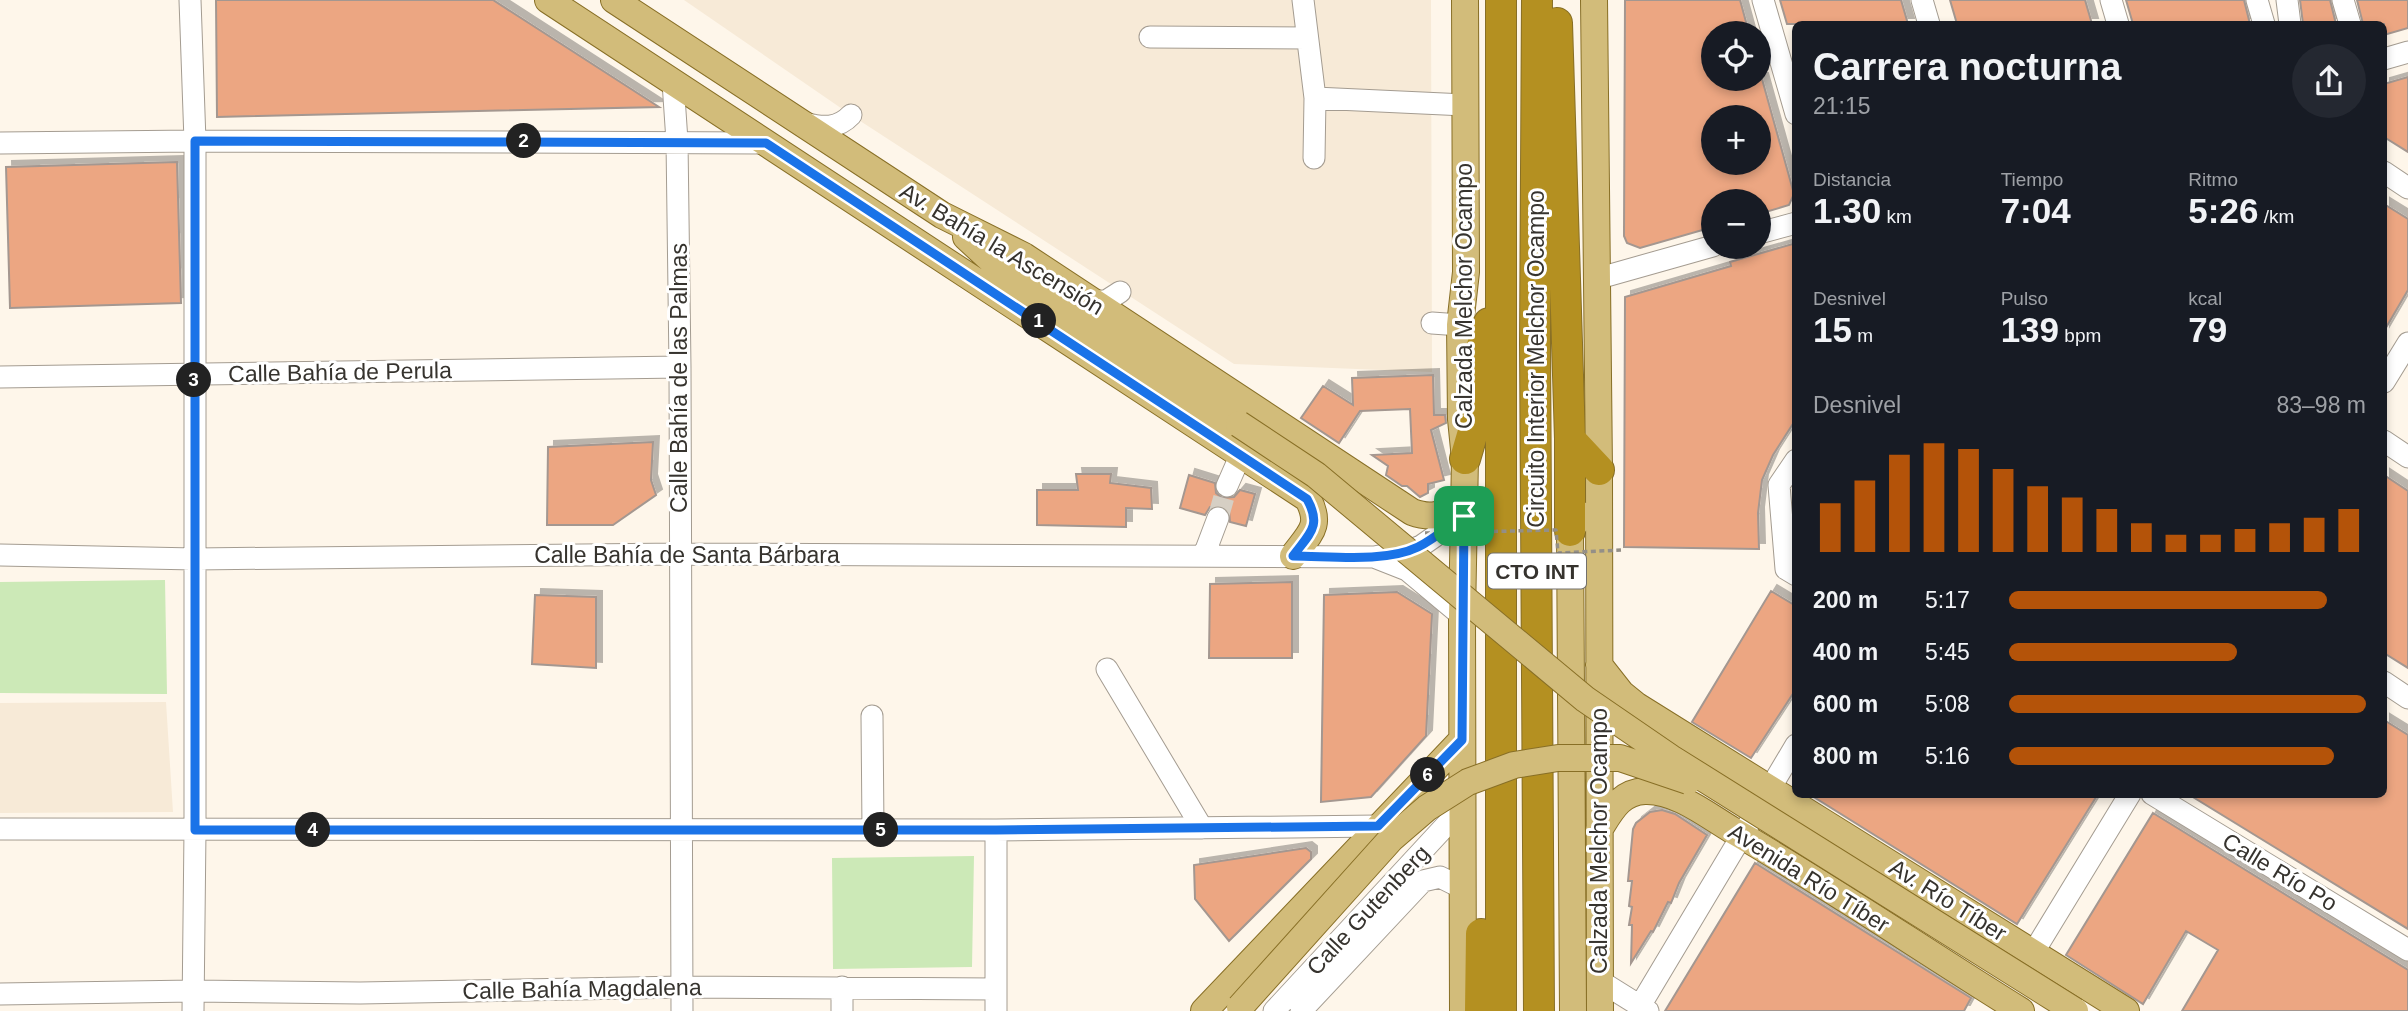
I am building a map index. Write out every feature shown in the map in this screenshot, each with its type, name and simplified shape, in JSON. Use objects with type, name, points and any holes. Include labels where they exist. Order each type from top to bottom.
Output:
[{"type":"highway","name":"Circuito Interior Melchor Ocampo","points":[[1501,0],[1501,1011]]},
{"type":"highway","points":[[1521,0],[1537,56]]},
{"type":"highway","name":"Circuito Interior Melchor Ocampo","points":[[1537,0],[1535,343],[1539,1011]]},
{"type":"highway","points":[[1556,0],[1570,439],[1570,531]]},
{"type":"highway","points":[[1465,459],[1476,418],[1481,349],[1501,282]]},
{"type":"highway","points":[[1570,439],[1599,479]]},
{"type":"highway","points":[[1480,1011],[1481,924],[1500,871]]},
{"type":"main road","name":"Av. Bahía la Ascensión","points":[[548,0],[1307,499],[1315,513],[1314,525],[1293,556]]},
{"type":"main road","name":"Av. Bahía la Ascensión","points":[[614,0],[942,215],[1024,256],[1412,512],[1424,517],[1437,516],[1464,507]]},
{"type":"main road","name":"Calzada Melchor Ocampo","points":[[1463,1011],[1462,616],[1465,459],[1461,419],[1460,325],[1466,272],[1465,0]]},
{"type":"main road","name":"Calzada Melchor Ocampo","points":[[1594,0],[1599,479],[1600,1011]]},
{"type":"main road","points":[[942,215],[1005,273],[1315,475],[1585,699],[1730,794],[2075,1011]]},
{"type":"main road","points":[[1573,1011],[1570,531],[1599,479]]},
{"type":"main road","points":[[1599,665],[1616,688],[1631,702],[1775,794],[1770,810],[1749,839]]},
{"type":"main road","points":[[1205,1011],[1462,740]]},
{"type":"main road","points":[[1238,1009],[1391,838],[1427,808],[1468,782],[1514,765],[1558,758],[1619,758],[1730,794]]},
{"type":"main road","name":"Avenida Río Tíber","points":[[1599,830],[1619,800],[1633,793],[1650,791],[1679,800],[1749,839],[2010,1008]]},
{"type":"main road","name":"Av. Río Tíber","points":[[1775,794],[2126,1011]]},
{"type":"street","points":[[190,0],[195,141],[193,1001]]},
{"type":"street","points":[[1303,0],[1315,98],[1314,158]]},
{"type":"street","points":[[1763,0],[1792,100]]},
{"type":"street","points":[[1923,0],[1928,21]]},
{"type":"street","points":[[2111,0],[2117,21]]},
{"type":"street","points":[[2257,0],[2263,21]]},
{"type":"street","points":[[2289,0],[2290,21]]},
{"type":"street","points":[[2343,0],[2349,21]]},
{"type":"street","points":[[1150,37],[1307,38]]},
{"type":"street","points":[[2387,58],[2408,52]]},
{"type":"street","name":"Calle Bahía de las Palmas","points":[[673,82],[677,141],[680,367],[682,1011]]},
{"type":"street","points":[[1315,98],[1465,105]]},
{"type":"street","points":[[798,121],[825,127],[844,122],[851,115]]},
{"type":"street","points":[[0,143],[766,143]]},
{"type":"street","points":[[2387,174],[2408,188]]},
{"type":"street","points":[[1771,230],[1792,224]]},
{"type":"street","points":[[1596,279],[1701,249]]},
{"type":"street","points":[[1092,301],[1106,301],[1120,292]]},
{"type":"street","points":[[1432,323],[1460,325]]},
{"type":"street","points":[[2387,377],[2408,343]]},
{"type":"street","name":"Calle Bahía de Perula","points":[[0,377],[680,367]]},
{"type":"street","points":[[2387,443],[2408,457]]},
{"type":"street","points":[[1227,486],[1241,454]]},
{"type":"street","points":[[1792,466],[1779,485],[1786,569],[1792,573]]},
{"type":"street","points":[[1374,557],[1421,546],[1464,507]]},
{"type":"street","points":[[1204,555],[1218,518]]},
{"type":"street","name":"Calle Bahía de Santa Bárbara","points":[[0,555],[195,559],[680,554],[1374,557]]},
{"type":"street","points":[[1374,557],[1407,570],[1462,616]]},
{"type":"street","points":[[1107,669],[1202,828]]},
{"type":"street","points":[[2387,684],[2408,698]]},
{"type":"street","points":[[872,716],[873,830]]},
{"type":"street","points":[[1775,794],[1792,754]]},
{"type":"street","points":[[2034,953],[2128,798]]},
{"type":"street","name":"Calle Río Po","points":[[2159,798],[2408,950]]},
{"type":"street","name":"Calle Gutenberg","points":[[1301,1011],[1335,959],[1462,808]]},
{"type":"street","points":[[0,829],[996,830],[1378,826]]},
{"type":"street","points":[[996,830],[996,1011]]},
{"type":"street","points":[[1600,981],[1644,1009],[1749,839]]},
{"type":"street","name":"Calle Gutenberg","points":[[1274,1011],[1423,881],[1440,877],[1462,888]]},
{"type":"street","points":[[1289,920],[1335,959]]},
{"type":"street","name":"Calle Bahía Magdalena","points":[[12,1000],[515,1001],[682,987],[995,989]]},
{"type":"street","points":[[842,987],[842,1011]]},
{"type":"path","points":[[1425,533],[1556,530],[1558,553],[1621,550]]},
{"type":"shaded area","points":[[684,0],[1431,0],[1432,372],[1234,364],[851,115]]},
{"type":"shaded area","points":[[166,702],[173,812],[0,813],[0,703]]},
{"type":"green space","points":[[165,580],[167,694],[0,693],[0,582]]},
{"type":"green space","points":[[974,856],[972,967],[833,969],[832,858]]},
{"type":"building","points":[[216,0],[493,0],[659,107],[217,117]]},
{"type":"building","points":[[1625,0],[1740,0],[1746,21],[1701,21],[1701,91],[1765,91],[1769,105],[1701,105],[1701,175],[1771,175],[1771,111],[1792,187],[1792,198],[1789,205],[1771,210],[1771,189],[1701,189],[1701,230],[1640,248],[1627,243],[1624,236]]},
{"type":"building","points":[[1780,0],[1901,0],[1907,21],[1792,21],[1792,24],[1787,24]]},
{"type":"building","points":[[1950,0],[2085,0],[2091,21],[1956,21]]},
{"type":"building","points":[[2126,0],[2244,0],[2249,21],[2132,21]]},
{"type":"building","points":[[2300,0],[2330,0],[2335,21],[2303,21]]},
{"type":"building","points":[[2357,0],[2408,0],[2408,28],[2387,34],[2387,21],[2362,21]]},
{"type":"building","points":[[2408,77],[2408,152],[2387,139],[2387,83]]},
{"type":"building","points":[[177,162],[181,303],[10,308],[6,167]]},
{"type":"building","points":[[2387,206],[2408,219],[2408,290],[2387,326]]},
{"type":"building","points":[[1792,244],[1792,425],[1773,455],[1762,480],[1758,513],[1759,549],[1624,547],[1625,297],[1731,266],[1730,262],[1740,259],[1771,259],[1771,250]]},
{"type":"building","points":[[1433,375],[1434,415],[1445,415],[1446,423],[1431,430],[1444,480],[1428,484],[1428,493],[1420,497],[1407,486],[1402,486],[1386,475],[1388,466],[1372,455],[1412,453],[1410,409],[1360,411],[1339,443],[1301,418],[1323,386],[1353,405],[1352,378]]},
{"type":"building","points":[[653,442],[651,480],[656,495],[613,525],[547,525],[548,447]]},
{"type":"building","points":[[1076,474],[1111,474],[1110,483],[1151,488],[1152,509],[1126,508],[1126,527],[1037,525],[1037,490],[1078,490]]},
{"type":"building","points":[[1189,475],[1215,483],[1216,493],[1222,498],[1234,497],[1240,490],[1255,494],[1246,526],[1230,522],[1229,510],[1222,506],[1210,507],[1205,515],[1180,508]]},
{"type":"building","points":[[2387,477],[2408,491],[2408,668],[2387,655]]},
{"type":"building","points":[[1292,582],[1292,658],[1209,658],[1210,584]]},
{"type":"building","points":[[1771,591],[1792,604],[1792,695],[1751,758],[1692,722]]},
{"type":"building","points":[[1397,592],[1432,614],[1426,736],[1371,797],[1321,802],[1324,595]]},
{"type":"building","points":[[535,595],[596,597],[596,668],[532,664]]},
{"type":"building","points":[[2387,722],[2408,735],[2408,929],[2195,798],[2387,798]]},
{"type":"building","points":[[1815,798],[2096,798],[2017,924]]},
{"type":"building","points":[[1662,810],[1675,814],[1707,835],[1679,883],[1671,903],[1668,902],[1653,932],[1651,931],[1631,963],[1632,925],[1629,925],[1632,907],[1629,906],[1632,881],[1628,881],[1633,829],[1636,823],[1650,812]]},
{"type":"building","points":[[2153,813],[2408,970],[2408,1011],[2182,1011],[2218,950],[2186,931],[2143,1004],[2066,955]]},
{"type":"building","points":[[1306,848],[1311,852],[1311,859],[1229,941],[1195,899],[1194,865]]},
{"type":"building","points":[[1755,863],[1971,998],[1964,1011],[1665,1011]]},
{"type":"tunnel","points":[[1218,518],[1227,486]]},
{"type":"route","points":[[195,141],[766,143],[1307,499],[1315,513],[1314,525],[1293,556],[1374,557],[1410,550],[1421,546],[1464,516],[1462,740],[1378,826],[996,830],[195,830],[195,141]]}]
